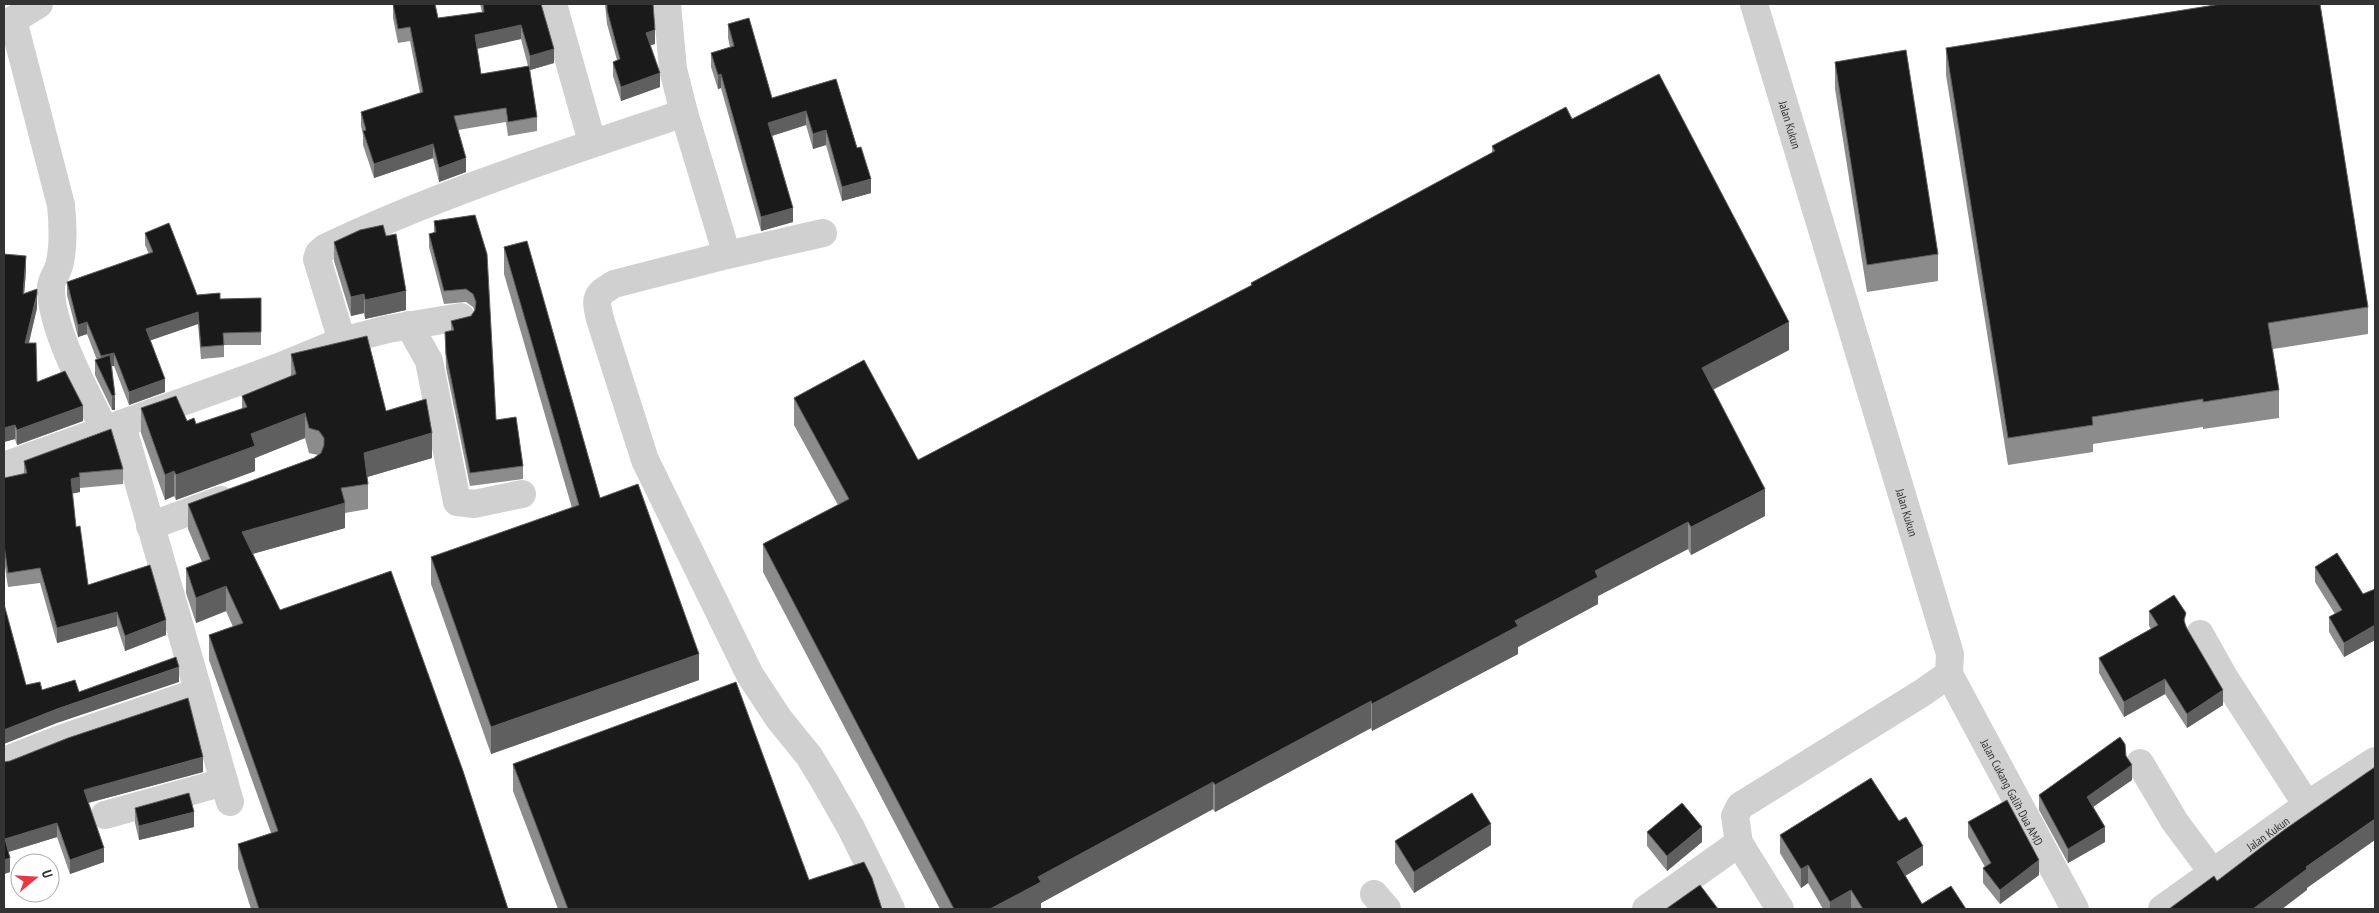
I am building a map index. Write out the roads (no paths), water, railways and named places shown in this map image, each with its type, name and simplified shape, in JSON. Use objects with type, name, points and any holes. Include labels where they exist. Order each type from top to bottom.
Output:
[{"type":"street","points":[[40,4],[11,12],[61,205],[64,234],[60,264],[51,286],[54,308],[71,358],[86,394],[113,427],[150,526],[227,792],[105,814]]},
{"type":"street","points":[[553,4],[592,142]]},
{"type":"street","points":[[667,4],[673,69],[684,113],[727,256]]},
{"type":"street","name":"Jalan Kukun","points":[[1754,4],[1891,464],[1950,654],[1949,674]]},
{"type":"street","points":[[342,341],[317,260],[319,253],[325,248],[380,222],[592,142],[684,113]]},
{"type":"street","points":[[823,233],[614,284],[599,293],[596,301],[645,460],[750,675],[779,720],[808,756],[826,784],[851,828],[891,909]]},
{"type":"street","points":[[4,466],[279,367],[342,341],[410,325],[461,317]]},
{"type":"street","points":[[410,325],[429,361],[457,502],[474,504],[522,494]]},
{"type":"street","points":[[150,526],[244,492]]},
{"type":"street","points":[[2200,634],[2224,677],[2307,805]]},
{"type":"street","points":[[1780,909],[1739,843],[1735,816],[1740,806],[1855,736],[1949,674]]},
{"type":"street","name":"Jalan Cukang Galih Dua AMD","points":[[1949,674],[2075,909]]},
{"type":"street","points":[[4,761],[63,738],[198,692]]},
{"type":"street","name":"Jalan Kukun","points":[[2162,909],[2307,805],[2375,761]]},
{"type":"street","points":[[2140,763],[2175,822],[2213,873]]},
{"type":"street","points":[[1646,909],[1739,843]]}]
